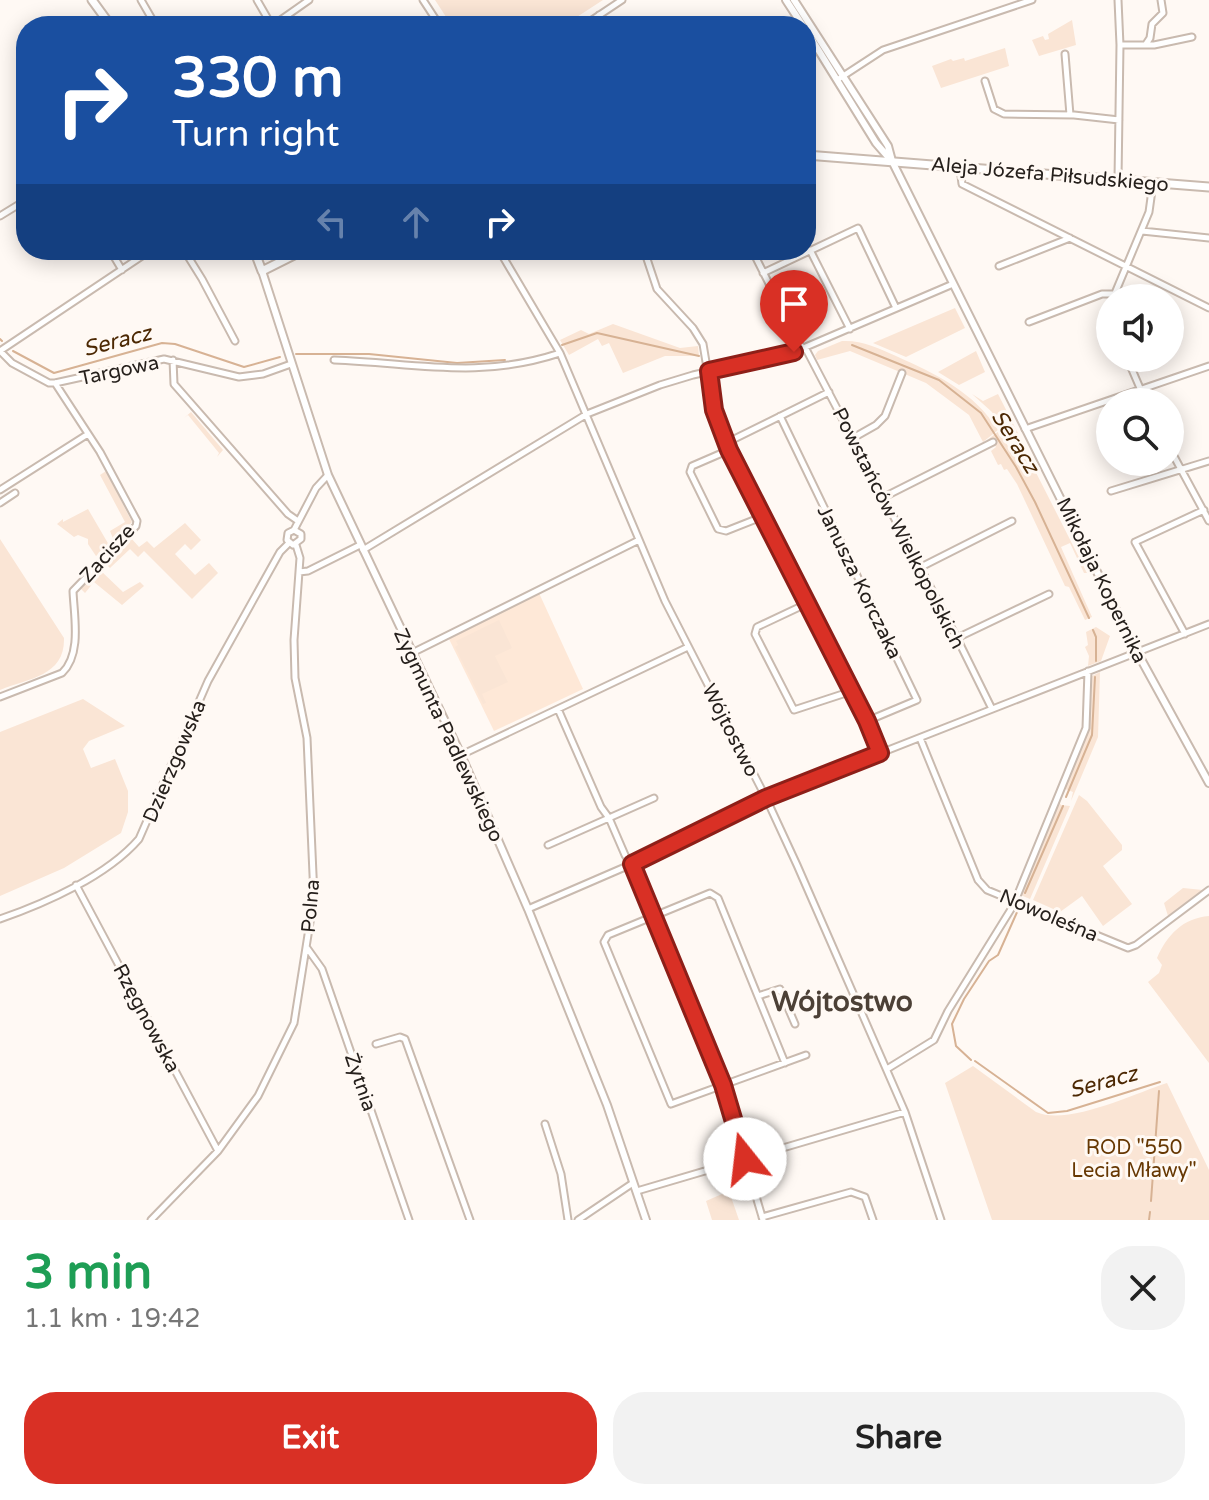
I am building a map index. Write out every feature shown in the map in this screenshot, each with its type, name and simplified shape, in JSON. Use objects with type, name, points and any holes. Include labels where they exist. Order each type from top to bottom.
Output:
[{"type":"main road","name":"Aleja Józefa Piłsudskiego","points":[[816,156],[1209,187]]},
{"type":"main road","name":"Zygmunta Padlewskiego","points":[[258,260],[262,271]]},
{"type":"main road","points":[[262,271],[284,260]]},
{"type":"street","points":[[286,16],[309,0]]},
{"type":"street","points":[[599,15],[622,0]]},
{"type":"street","points":[[840,78],[883,50],[1032,0]]},
{"type":"street","points":[[1118,0],[1118,179]]},
{"type":"street","points":[[1146,44],[1152,24],[1163,13],[1161,0]]},
{"type":"street","points":[[816,37],[840,78]]},
{"type":"street","points":[[1120,45],[1154,45],[1192,37]]},
{"type":"street","points":[[816,44],[840,78]]},
{"type":"street","points":[[1065,54],[1070,115]]},
{"type":"street","name":"Mikołaja Kopernika","points":[[840,78],[888,146],[892,161],[1137,652],[1209,783]]},
{"type":"street","points":[[985,81],[994,109],[999,113],[1119,120]]},
{"type":"street","points":[[960,168],[962,184],[1209,308]]},
{"type":"street","points":[[1118,284],[1149,212],[1153,182]]},
{"type":"street","points":[[816,247],[858,228],[897,308]]},
{"type":"street","points":[[1142,231],[1209,238]]},
{"type":"street","points":[[999,266],[1071,237]]},
{"type":"street","points":[[116,260],[122,270]]},
{"type":"street","points":[[0,351],[136,260]]},
{"type":"street","points":[[190,260],[235,341]]},
{"type":"street","name":"Wójtostwo","points":[[505,260],[560,353],[688,647],[766,798],[905,1112],[941,1220]]},
{"type":"street","points":[[647,260],[657,289],[699,336],[709,371],[714,410],[728,446],[867,721],[880,753]]},
{"type":"street","name":"Powstańców Wielkopolskich","points":[[757,260],[921,567],[992,709]]},
{"type":"street","points":[[763,273],[790,260]]},
{"type":"street","points":[[815,260],[850,329]]},
{"type":"street","name":"Zygmunta Padlewskiego","points":[[262,271],[328,475],[461,755],[528,909],[578,1028],[646,1220]]},
{"type":"street","points":[[299,572],[362,547],[587,414],[660,385],[804,349],[953,284]]},
{"type":"street","points":[[1029,322],[1096,296]]},
{"type":"street","name":"Targowa","points":[[0,351],[12,363],[55,383],[147,362],[173,360],[239,377],[263,374],[291,364]]},
{"type":"street","points":[[334,360],[456,370],[486,369],[560,353]]},
{"type":"street","points":[[173,360],[174,384],[288,514],[298,521]]},
{"type":"street","points":[[1133,372],[1139,388],[1209,366]]},
{"type":"street","points":[[853,438],[885,416],[902,373]]},
{"type":"street","name":"Zacisze","points":[[0,697],[62,673],[68,667],[75,640],[73,591],[136,526],[137,521],[55,383]]},
{"type":"street","points":[[764,516],[726,531],[718,529],[690,472],[692,466],[829,392]]},
{"type":"street","points":[[1025,429],[1096,403]]},
{"type":"street","name":"Janusza Korczaka","points":[[780,416],[917,700],[867,721]]},
{"type":"street","points":[[0,490],[88,434]]},
{"type":"street","points":[[884,497],[993,442]]},
{"type":"street","points":[[1184,469],[1209,461]]},
{"type":"street","name":"Dzierzgowska","points":[[0,919],[76,885],[126,855],[139,839],[208,681],[280,552],[292,544],[288,533],[294,530],[321,480],[328,475]]},
{"type":"street","points":[[1184,475],[1205,507],[1209,521]]},
{"type":"street","points":[[1111,491],[1161,476]]},
{"type":"street","points":[[0,503],[15,493]]},
{"type":"street","points":[[1185,634],[1135,542],[1205,507]]},
{"type":"street","points":[[921,567],[1012,521]]},
{"type":"street","points":[[292,544],[301,537],[294,530]]},
{"type":"street","points":[[412,653],[639,540]]},
{"type":"street","name":"Polna","points":[[151,1220],[218,1151],[258,1096],[294,1023],[314,897],[307,738],[295,678],[299,552],[292,544]]},
{"type":"street","points":[[957,638],[1049,594]]},
{"type":"street","points":[[808,603],[757,627],[755,634],[767,658],[794,710],[852,691]]},
{"type":"street","points":[[528,909],[632,864],[766,798],[1209,624]]},
{"type":"street","points":[[461,755],[688,647]]},
{"type":"street","points":[[887,1069],[934,1040],[948,1011],[1015,901],[1086,728],[1088,671]]},
{"type":"street","points":[[558,709],[601,807],[632,864],[723,1085],[763,1219],[851,1192],[865,1197],[873,1220]]},
{"type":"street","name":"Nowoleśna","points":[[920,738],[978,880],[987,890],[1128,948],[1209,890]]},
{"type":"street","points":[[548,845],[654,798]]},
{"type":"street","name":"Rzęgnowska","points":[[76,885],[218,1151]]},
{"type":"street","points":[[785,1063],[718,898],[710,893],[608,935],[604,942],[671,1104],[785,1063],[806,1055]]},
{"type":"street","name":"Żytnia","points":[[306,947],[322,969],[409,1220]]},
{"type":"street","points":[[758,996],[780,989],[795,1024]]},
{"type":"street","points":[[376,1044],[400,1037],[405,1039],[470,1220]]},
{"type":"street","points":[[637,1191],[905,1112]]},
{"type":"street","points":[[545,1124],[561,1174],[568,1220]]},
{"type":"street","points":[[578,1220],[633,1183]]},
{"type":"shaded area","points":[[539,593],[583,689],[494,731],[449,639]]},
{"type":"green space","points":[[435,0],[603,0],[578,16],[445,16]]},
{"type":"green space","points":[[1072,20],[1076,45],[1039,56],[1032,40],[1043,36],[1045,40],[1049,39],[1048,34]]},
{"type":"green space","points":[[1005,48],[1009,66],[941,88],[932,66],[951,59],[964,58],[965,61]]},
{"type":"green space","points":[[955,308],[965,328],[906,357],[873,343]]},
{"type":"green space","points":[[613,324],[680,348],[698,346],[699,356],[665,356],[623,373],[609,343],[602,346],[598,339],[569,355],[560,340],[581,330],[589,334]]},
{"type":"green space","points":[[842,341],[876,347],[940,377],[978,405],[998,430],[983,442],[969,415],[926,383],[850,351],[817,360],[815,355],[818,351]]},
{"type":"green space","points":[[976,351],[985,372],[959,385],[938,372]]},
{"type":"green space","points":[[972,394],[983,401],[998,394],[1021,439],[1014,442],[1008,440],[992,412]]},
{"type":"green space","points":[[191,412],[223,450],[217,457],[219,453],[188,415],[184,418]]},
{"type":"green space","points":[[999,431],[1012,453],[1023,447],[1087,573],[1084,573],[1070,543],[1061,547],[1092,617],[1085,620],[1069,587],[1065,586],[1017,484],[1007,469],[998,465],[991,451],[996,447],[991,439],[987,440]]},
{"type":"green space","points":[[106,471],[132,522],[114,541],[110,531],[125,522],[100,475]]},
{"type":"green space","points":[[88,509],[109,545],[96,556],[88,539],[78,535],[74,537],[57,524]]},
{"type":"green space","points":[[185,523],[201,540],[191,550],[185,544],[175,554],[195,575],[209,563],[218,573],[192,599],[144,551],[138,557],[130,549],[110,568],[106,564],[131,538],[139,547],[147,541],[154,548]]},
{"type":"green space","points":[[0,539],[64,638],[63,651],[52,668],[44,674],[0,690]]},
{"type":"green space","points":[[100,570],[123,592],[140,582],[144,586],[122,605],[94,582],[85,593],[81,589]]},
{"type":"green space","points":[[499,620],[512,648],[495,656],[508,682],[482,694],[486,703],[483,704],[455,647],[458,645],[456,641]]},
{"type":"green space","points":[[1096,627],[1110,636],[1101,661],[1088,666],[1086,632]]},
{"type":"green space","points":[[1100,672],[1098,737],[1071,801],[1073,792],[1065,789],[1061,795],[1085,735],[1090,677]]},
{"type":"green space","points":[[83,699],[125,726],[89,741],[83,749],[91,768],[115,759],[128,791],[128,812],[121,833],[64,868],[0,896],[0,732]]},
{"type":"green space","points":[[1079,795],[1122,845],[1122,850],[1103,866],[1132,904],[1103,926],[1082,896],[1060,912],[1033,900]]},
{"type":"green space","points":[[1058,800],[1061,805],[1070,806],[1030,899],[1018,894]]},
{"type":"green space","points":[[1183,888],[1203,890],[1168,916],[1164,903]]},
{"type":"green space","points":[[1209,916],[1209,1063],[1148,982],[1159,973],[1162,965],[1157,958],[1171,935],[1191,920]]},
{"type":"green space","name":"ROD \"550 Lecia Mławy\"","points":[[973,1066],[1036,1112],[1049,1115],[1083,1112],[1167,1083],[1209,1170],[1209,1220],[992,1220],[945,1083]]},
{"type":"green space","points":[[729,1191],[739,1220],[712,1220],[706,1201]]},
{"type":"waterway","name":"Seracz","points":[[562,345],[597,333],[699,356]]},
{"type":"waterway","name":"Seracz","points":[[13,351],[54,373],[162,343],[175,344],[244,367],[280,357]]},
{"type":"waterway","name":"Seracz","points":[[852,345],[939,380],[981,413],[1035,502],[1089,618]]},
{"type":"waterway","name":"Seracz","points":[[296,354],[369,354],[457,363],[505,360]]},
{"type":"waterway","name":"Seracz","points":[[1093,630],[1096,661]]},
{"type":"waterway","name":"Seracz","points":[[1066,797],[1092,735],[1095,677]]},
{"type":"waterway","name":"Seracz","points":[[1025,893],[1063,806]]},
{"type":"waterway","name":"Seracz","points":[[971,1060],[956,1046],[952,1024],[989,961],[998,955],[1018,910]]},
{"type":"waterway","name":"Seracz","points":[[975,1061],[1048,1113],[1067,1111],[1160,1082]]},
{"type":"waterway","name":"Seracz","points":[[1151,1201],[1159,1091]]},
{"type":"waterway","name":"Seracz","points":[[1149,1220],[1150,1212]]},
{"type":"district","name":"Wójtostwo","points":[[842,1001]]},
{"type":"route","points":[[745,1159],[723,1085],[632,864],[766,798],[880,753],[867,721],[729,450],[714,410],[709,371],[794,352]]}]
